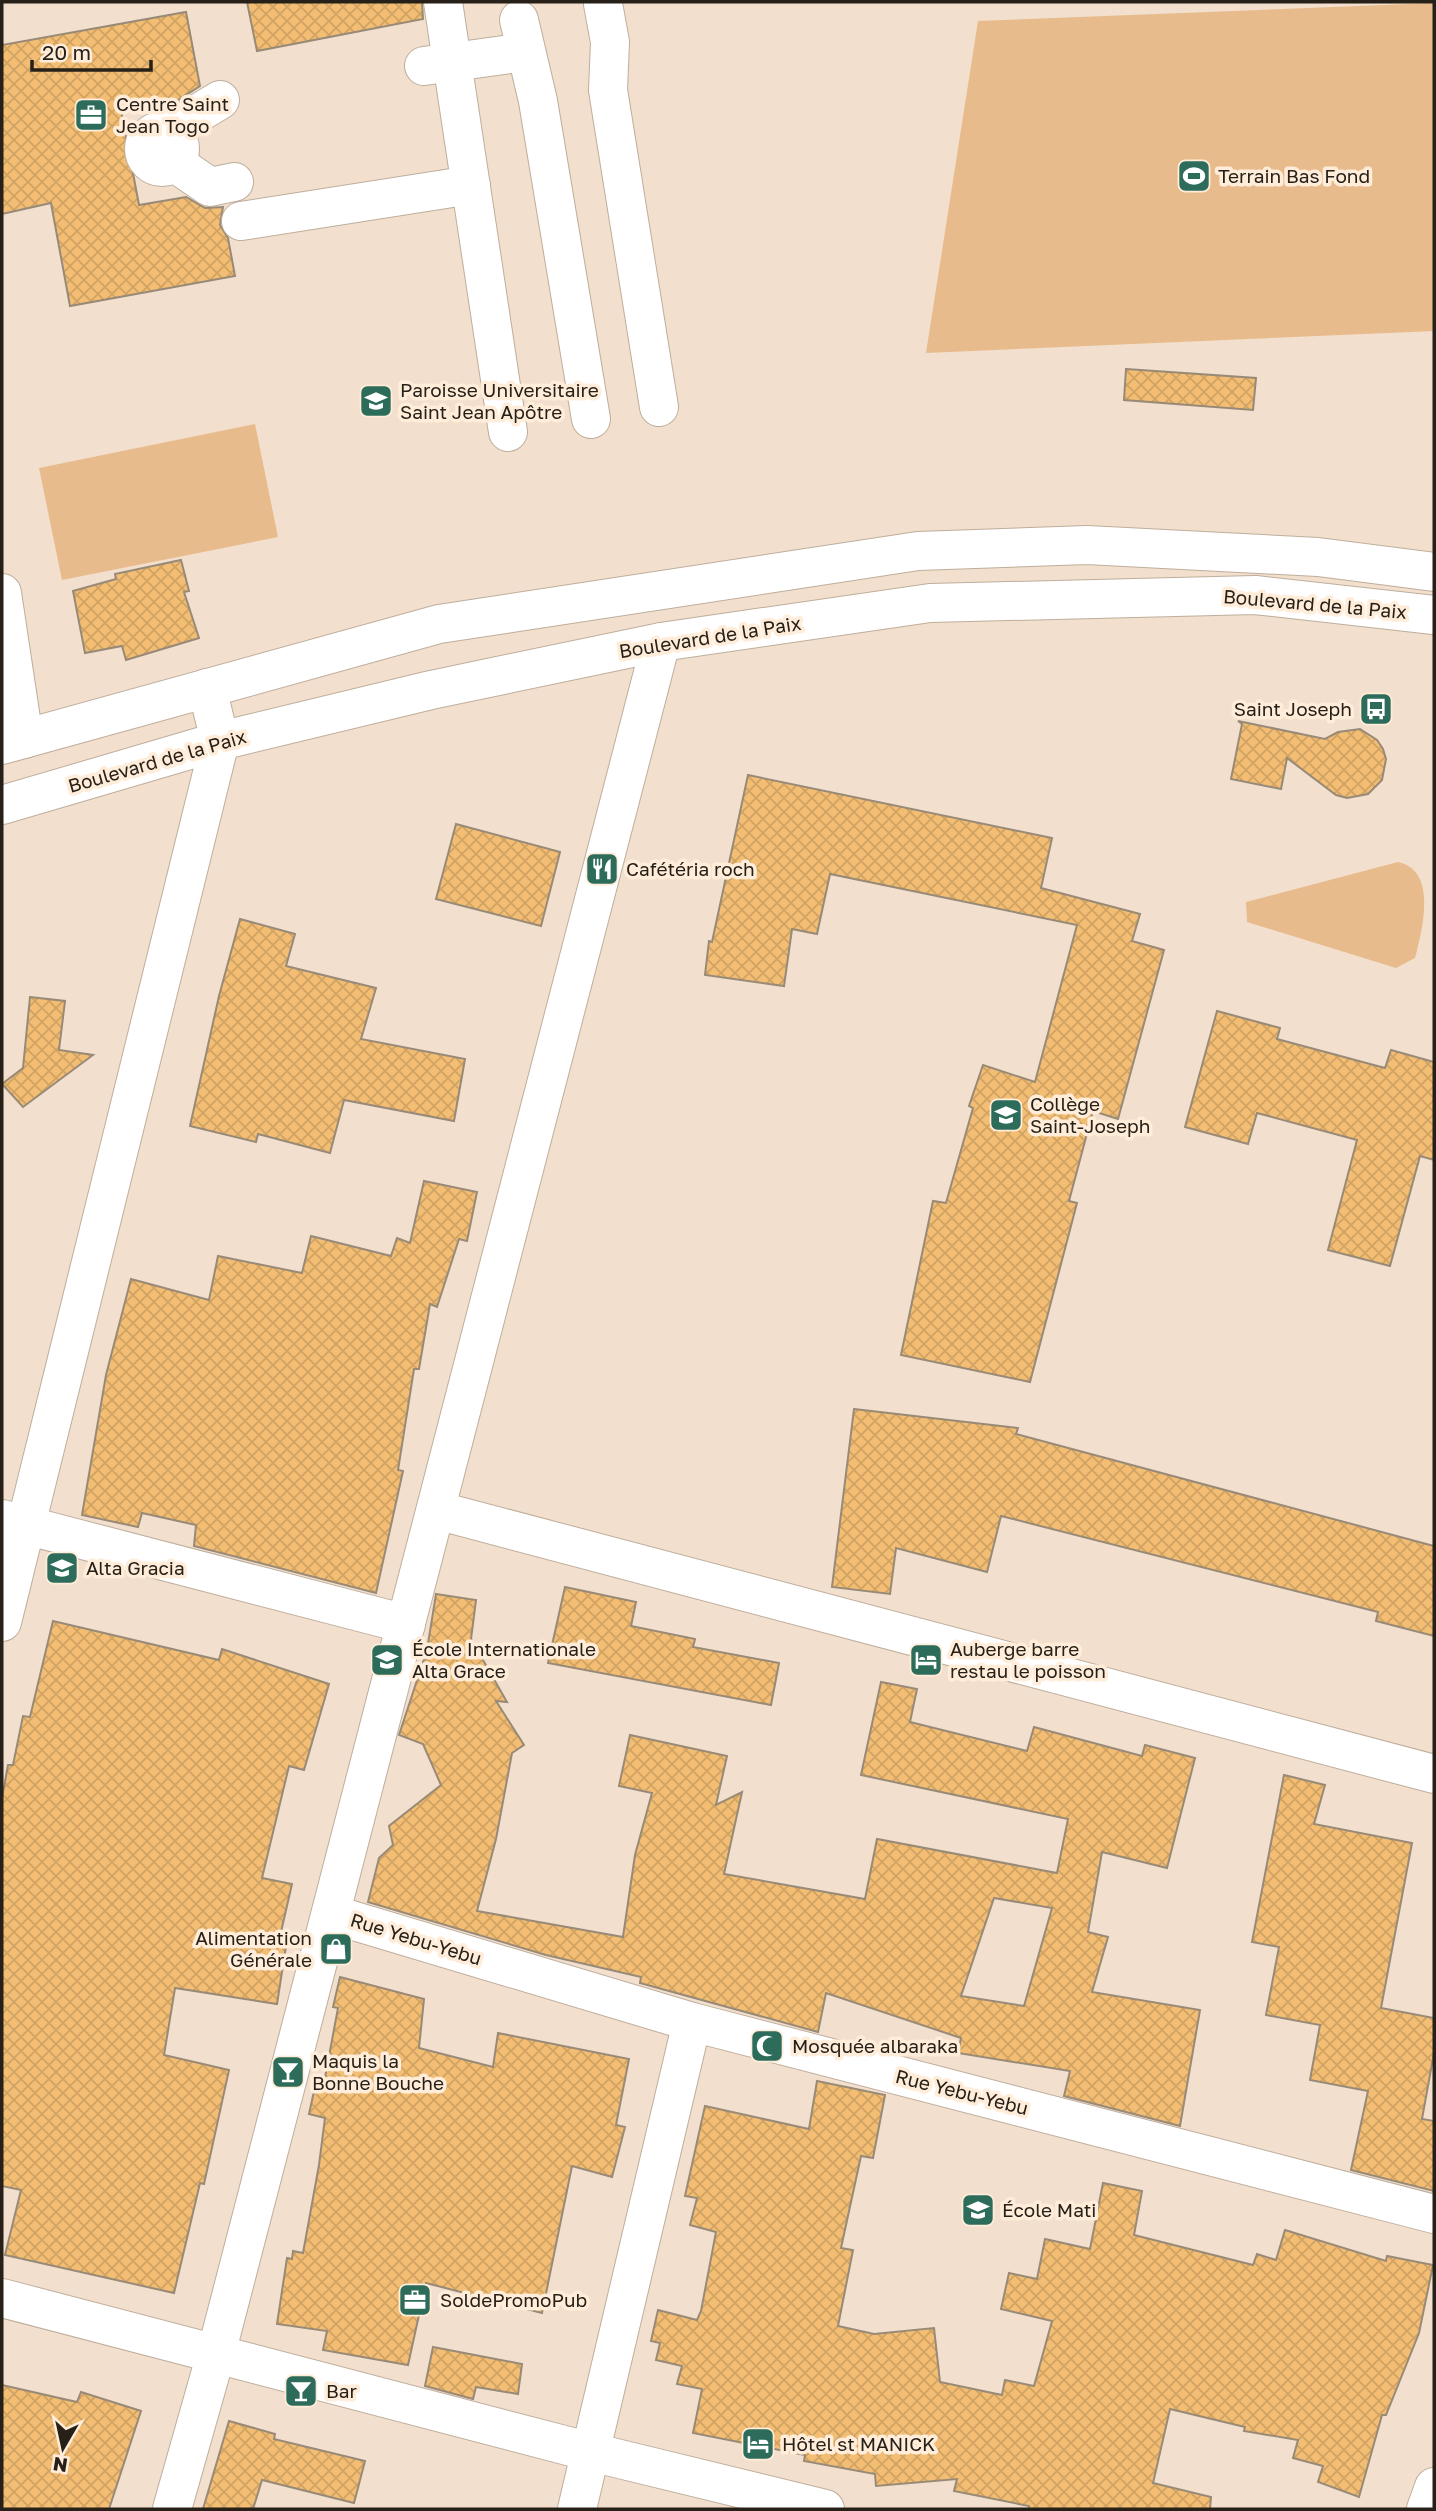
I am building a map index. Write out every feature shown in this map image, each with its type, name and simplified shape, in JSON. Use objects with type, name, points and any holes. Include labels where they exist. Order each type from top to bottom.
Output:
[{"type":"street","points":[[443,2],[438,64],[471,185],[508,432]]},
{"type":"street","points":[[603,4],[610,42],[607,90],[659,407]]},
{"type":"street","points":[[438,64],[522,36],[538,101],[591,419]]},
{"type":"street","points":[[220,100],[151,152],[210,187],[234,182]]},
{"type":"street","points":[[242,221],[471,185]]},
{"type":"street","points":[[2,593],[13,742],[439,624],[918,551],[1087,545],[1318,557],[1434,572]]},
{"type":"street","name":"Boulevard de la Paix","points":[[2,805],[220,741],[431,690],[661,642],[944,603],[1255,595],[1434,615]]},
{"type":"street","points":[[172,2509],[216,2354],[661,642]]},
{"type":"street","points":[[2,1622],[14,1522],[220,741],[207,688]]},
{"type":"street","points":[[436,1510],[1434,1774]]},
{"type":"street","points":[[14,1522],[406,1624]]},
{"type":"street","name":"Rue Yebu-Yebu","points":[[331,1914],[692,2022],[1434,2214]]},
{"type":"street","points":[[577,2509],[692,2022]]},
{"type":"street","points":[[2,2298],[591,2452],[825,2509]]},
{"type":"street","points":[[1426,2509],[1434,2487]]},
{"type":"shaded area","name":"Terrain Bas Fond","points":[[1434,3],[1434,331],[926,353],[978,21]]},
{"type":"shaded area","points":[[255,424],[278,537],[62,580],[39,468]]},
{"type":"shaded area","points":[[1398,862],[1410,867],[1418,876],[1424,900],[1424,915],[1415,958],[1396,968],[1247,922],[1246,902]]},
{"type":"building","points":[[247,2],[422,2],[423,19],[257,51]]},
{"type":"building","points":[[186,12],[200,86],[178,100],[121,110],[139,205],[186,197],[205,208],[223,207],[220,225],[228,238],[235,276],[70,306],[51,203],[2,214],[2,45]]},
{"type":"building","points":[[1126,369],[1256,378],[1253,410],[1124,400]]},
{"type":"building","points":[[181,560],[189,591],[184,592],[199,638],[126,660],[122,646],[85,653],[73,591],[116,579],[115,574]]},
{"type":"building","points":[[1238,721],[1325,739],[1338,732],[1360,729],[1377,740],[1383,749],[1386,759],[1382,780],[1368,794],[1347,798],[1336,795],[1287,758],[1281,789],[1231,779],[1242,724]]},
{"type":"building","points":[[748,775],[1052,838],[1041,888],[1140,914],[1132,941],[1164,950],[1118,1119],[1093,1111],[1069,1201],[1077,1203],[1030,1382],[901,1355],[933,1201],[946,1203],[973,1108],[969,1106],[983,1065],[1035,1082],[1077,925],[830,874],[817,934],[792,929],[784,986],[705,975],[709,941],[712,942]]},
{"type":"building","points":[[456,824],[560,852],[541,926],[436,899]]},
{"type":"building","points":[[240,919],[295,934],[286,966],[376,988],[361,1039],[465,1059],[454,1121],[344,1100],[330,1153],[258,1134],[256,1142],[190,1126],[219,996]]},
{"type":"building","points":[[30,997],[65,1001],[59,1050],[93,1055],[23,1107],[2,1084],[23,1068]]},
{"type":"building","points":[[1217,1011],[1280,1028],[1277,1039],[1385,1068],[1391,1050],[1434,1062],[1434,1160],[1420,1156],[1390,1266],[1328,1250],[1357,1140],[1257,1113],[1248,1144],[1185,1127]]},
{"type":"building","points":[[424,1181],[477,1192],[467,1241],[459,1239],[437,1307],[430,1304],[419,1369],[414,1369],[398,1470],[403,1471],[376,1593],[194,1546],[196,1525],[142,1513],[138,1527],[82,1515],[106,1375],[131,1279],[209,1300],[218,1256],[302,1273],[311,1236],[391,1256],[397,1238],[410,1243]]},
{"type":"building","points":[[854,1409],[1018,1428],[1016,1434],[1434,1546],[1434,1636],[1376,1621],[1378,1612],[1001,1516],[987,1572],[896,1548],[890,1594],[832,1587]]},
{"type":"building","points":[[565,1587],[636,1602],[631,1626],[695,1639],[693,1647],[779,1663],[771,1705],[548,1663]]},
{"type":"building","points":[[436,1594],[476,1600],[471,1639],[507,1702],[496,1701],[524,1745],[512,1753],[496,1839],[477,1911],[623,1937],[635,1855],[652,1793],[619,1786],[630,1735],[727,1756],[716,1805],[742,1792],[724,1874],[865,1899],[877,1839],[1057,1873],[1068,1819],[861,1775],[881,1682],[917,1689],[910,1722],[1027,1751],[1034,1727],[1142,1756],[1145,1745],[1195,1758],[1167,1868],[1102,1852],[1088,1932],[1108,1937],[1092,1992],[1200,2010],[1180,2126],[1064,2096],[1070,2071],[958,2053],[961,2038],[826,1993],[818,2032],[640,1983],[641,1977],[546,1955],[368,1902],[379,1858],[393,1845],[389,1826],[441,1785],[423,1744],[399,1735],[427,1650]],"holes":[[[994,1898],[1052,1908],[1024,2006],[961,1996]]]},
{"type":"building","points":[[53,1621],[219,1660],[222,1649],[329,1684],[304,1770],[289,1766],[262,1878],[292,1884],[278,1945],[286,1946],[277,2004],[175,1988],[164,2055],[229,2070],[204,2184],[200,2183],[174,2293],[5,2255],[21,2190],[2,2186],[2,1798],[8,1765],[13,1765],[23,1716],[30,1717]]},
{"type":"building","points":[[1284,1775],[1325,1785],[1314,1824],[1412,1843],[1381,2008],[1434,2018],[1434,2053],[1422,2119],[1434,2121],[1434,2191],[1351,2170],[1368,2091],[1310,2080],[1320,2025],[1266,2015],[1279,1947],[1252,1942]]},
{"type":"building","points":[[340,1977],[424,1999],[419,2048],[493,2067],[498,2033],[629,2059],[616,2125],[625,2127],[612,2177],[572,2166],[542,2313],[426,2283],[408,2365],[323,2350],[327,2331],[277,2324],[287,2258],[292,2259],[293,2251],[303,2253],[319,2165],[325,2118],[309,2114],[316,2082],[324,2083],[338,2008],[333,2007]]},
{"type":"building","points":[[817,2081],[885,2095],[873,2158],[861,2156],[841,2248],[853,2250],[838,2326],[874,2334],[934,2328],[940,2382],[1002,2395],[1005,2380],[1034,2386],[1052,2321],[1001,2309],[1009,2273],[1037,2279],[1045,2239],[1090,2249],[1103,2183],[1142,2191],[1134,2235],[1253,2265],[1257,2254],[1276,2260],[1285,2230],[1386,2261],[1387,2256],[1433,2265],[1419,2333],[1386,2415],[1382,2415],[1359,2497],[1318,2482],[1323,2466],[1293,2458],[1298,2440],[1244,2431],[1245,2427],[1170,2409],[1153,2483],[1211,2497],[1210,2509],[1029,2509],[1029,2506],[954,2491],[957,2479],[876,2486],[875,2474],[804,2461],[805,2455],[693,2433],[702,2389],[677,2384],[682,2366],[656,2360],[660,2343],[651,2341],[658,2310],[697,2320],[701,2311],[716,2232],[690,2225],[697,2198],[685,2196],[705,2106],[809,2129]]},
{"type":"building","points":[[433,2347],[522,2364],[518,2394],[476,2387],[473,2399],[425,2386]]},
{"type":"building","points":[[2,2385],[77,2402],[81,2392],[141,2411],[109,2509],[2,2509]]},
{"type":"building","points":[[229,2421],[275,2434],[274,2439],[365,2461],[354,2503],[262,2480],[253,2509],[203,2509]]},
{"type":"place","name":"Centre Saint Jean Togo","points":[[91,115]]},
{"type":"place","name":"Terrain Bas Fond","points":[[1194,176]]},
{"type":"place","name":"Paroisse Universitaire Saint Jean Apôtre","points":[[376,401]]},
{"type":"place","name":"Saint Joseph","points":[[1376,709]]},
{"type":"place","name":"Cafétéria roch","points":[[602,869]]},
{"type":"place","name":"Collège Saint-Joseph","points":[[1006,1115]]},
{"type":"place","name":"Alta Gracia","points":[[62,1568]]},
{"type":"place","name":"École Internationale Alta Grace","points":[[387,1660]]},
{"type":"place","name":"Auberge barre restau le poisson","points":[[926,1660]]},
{"type":"place","name":"Alimentation Générale","points":[[336,1949]]},
{"type":"place","name":"Mosquée albaraka","points":[[767,2046]]},
{"type":"place","name":"Maquis la Bonne Bouche","points":[[288,2072]]},
{"type":"place","name":"École Mati","points":[[978,2210]]},
{"type":"place","name":"SoldePromoPub","points":[[415,2300]]},
{"type":"place","name":"Bar","points":[[301,2391]]},
{"type":"place","name":"Hôtel st MANICK","points":[[758,2444]]}]
